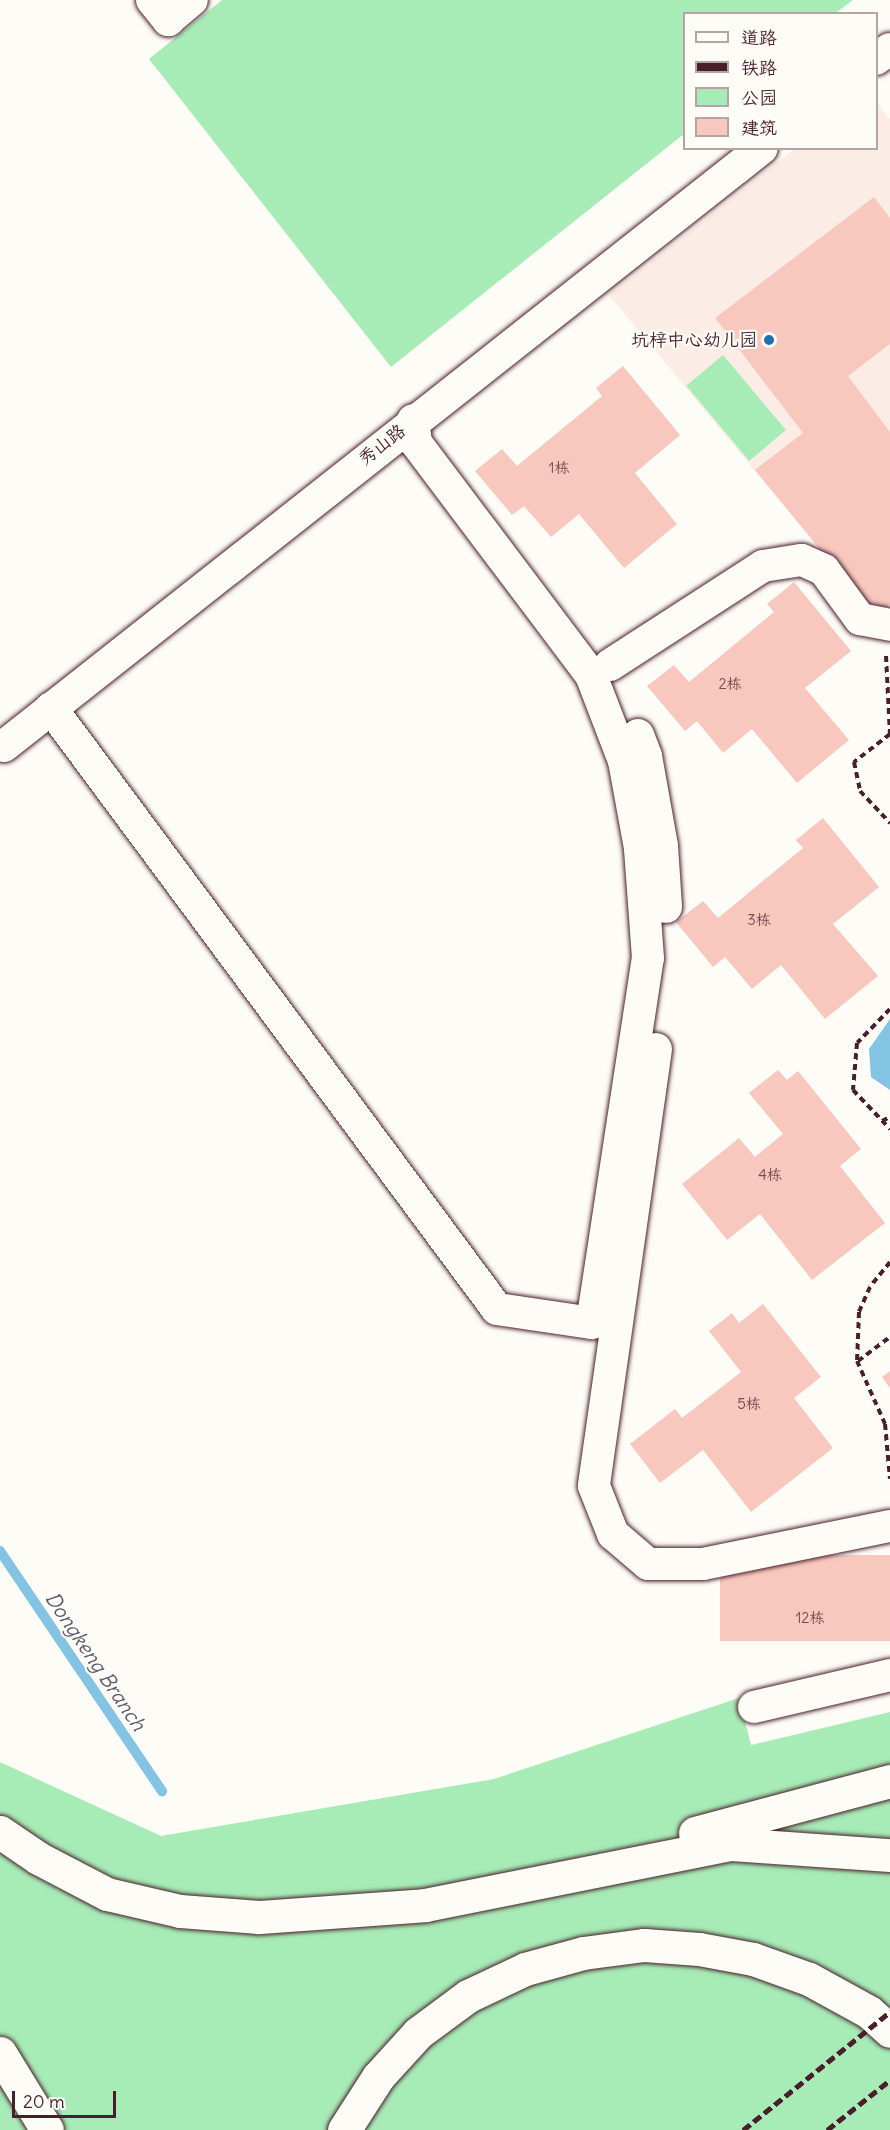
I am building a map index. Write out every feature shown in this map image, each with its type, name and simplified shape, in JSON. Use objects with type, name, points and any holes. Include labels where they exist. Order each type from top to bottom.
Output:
[{"type":"highway","points":[[425,1905],[890,1780]]},
{"type":"highway","points":[[0,1832],[38,1858],[107,1894],[180,1911],[259,1917],[425,1905],[731,1844],[890,1855]]},
{"type":"highway","points":[[344,2130],[378,2077],[418,2033],[468,1996],[525,1969],[583,1953],[644,1945],[699,1949],[753,1959],[809,1979],[869,2012],[890,2031]]},
{"type":"highway","points":[[0,2053],[47,2130]]},
{"type":"street","points":[[152,0],[168,20],[192,0]]},
{"type":"street","name":"秀山路","points":[[4,746],[413,420],[759,150]]},
{"type":"street","points":[[413,420],[431,432],[610,665],[646,756],[662,846],[669,958],[594,1486],[613,1534],[648,1564],[703,1564],[890,1526]]},
{"type":"street","points":[[51,708],[497,1309],[592,1323],[648,958],[640,848],[624,761],[591,675],[416,443],[413,420]]},
{"type":"street","points":[[610,665],[763,566],[802,560],[824,570],[860,619],[887,625]]},
{"type":"street","points":[[754,1707],[890,1674]]},
{"type":"path","points":[[887,625],[890,734],[854,762],[860,791],[890,823]]},
{"type":"path","points":[[890,1009],[857,1043],[853,1090],[890,1129]]},
{"type":"path","points":[[882,1121],[890,1117]]},
{"type":"path","points":[[890,1262],[870,1287],[859,1312],[857,1361],[885,1424],[890,1479]]},
{"type":"path","points":[[857,1361],[890,1337]]},
{"type":"shaded area","name":"坑梓中心幼儿园","points":[[878,104],[890,119],[890,604],[875,616],[609,295],[793,150],[878,150]]},
{"type":"green space","points":[[222,0],[853,0],[837,12],[683,12],[683,135],[391,367],[149,59]]},
{"type":"green space","points":[[723,355],[786,430],[749,461],[686,386]]},
{"type":"green space","points":[[739,1698],[751,1745],[890,1712],[890,2130],[0,2130],[0,1762],[161,1836],[494,1779]]},
{"type":"water","points":[[890,1019],[890,1090],[871,1077],[869,1049]]},
{"type":"building","points":[[874,197],[890,218],[890,344],[848,376],[890,432],[890,604],[875,616],[755,470],[803,433],[715,318]]},
{"type":"building","points":[[623,366],[680,435],[635,473],[677,524],[624,568],[579,514],[551,537],[524,506],[512,515],[475,471],[502,449],[517,466],[602,396],[596,388]]},
{"type":"building","points":[[794,582],[851,651],[805,688],[849,740],[797,783],[752,729],[723,753],[697,721],[685,731],[647,686],[674,665],[689,682],[774,612],[767,604]]},
{"type":"building","points":[[823,818],[879,887],[833,924],[878,976],[825,1019],[781,965],[752,989],[725,957],[713,967],[676,922],[703,901],[718,918],[803,848],[796,840]]},
{"type":"building","points":[[778,1070],[787,1080],[798,1071],[861,1149],[840,1166],[885,1223],[812,1280],[760,1214],[727,1240],[682,1184],[739,1138],[755,1157],[783,1134],[749,1093]]},
{"type":"building","points":[[763,1304],[821,1377],[794,1398],[833,1448],[751,1512],[703,1450],[660,1483],[630,1444],[675,1409],[682,1418],[741,1372],[709,1331],[732,1313],[739,1323]]},
{"type":"building","points":[[890,1371],[890,1388],[882,1377]]},
{"type":"building","points":[[720,1555],[890,1555],[890,1641],[720,1641]]},
{"type":"waterway","name":"Dongkeng Branch","points":[[0,1551],[162,1791]]},
{"type":"railway","points":[[743,2130],[890,2012]]},
{"type":"railway","points":[[827,2130],[890,2080]]},
{"type":"place","name":"坑梓中心幼儿园","points":[[769,340]]}]
